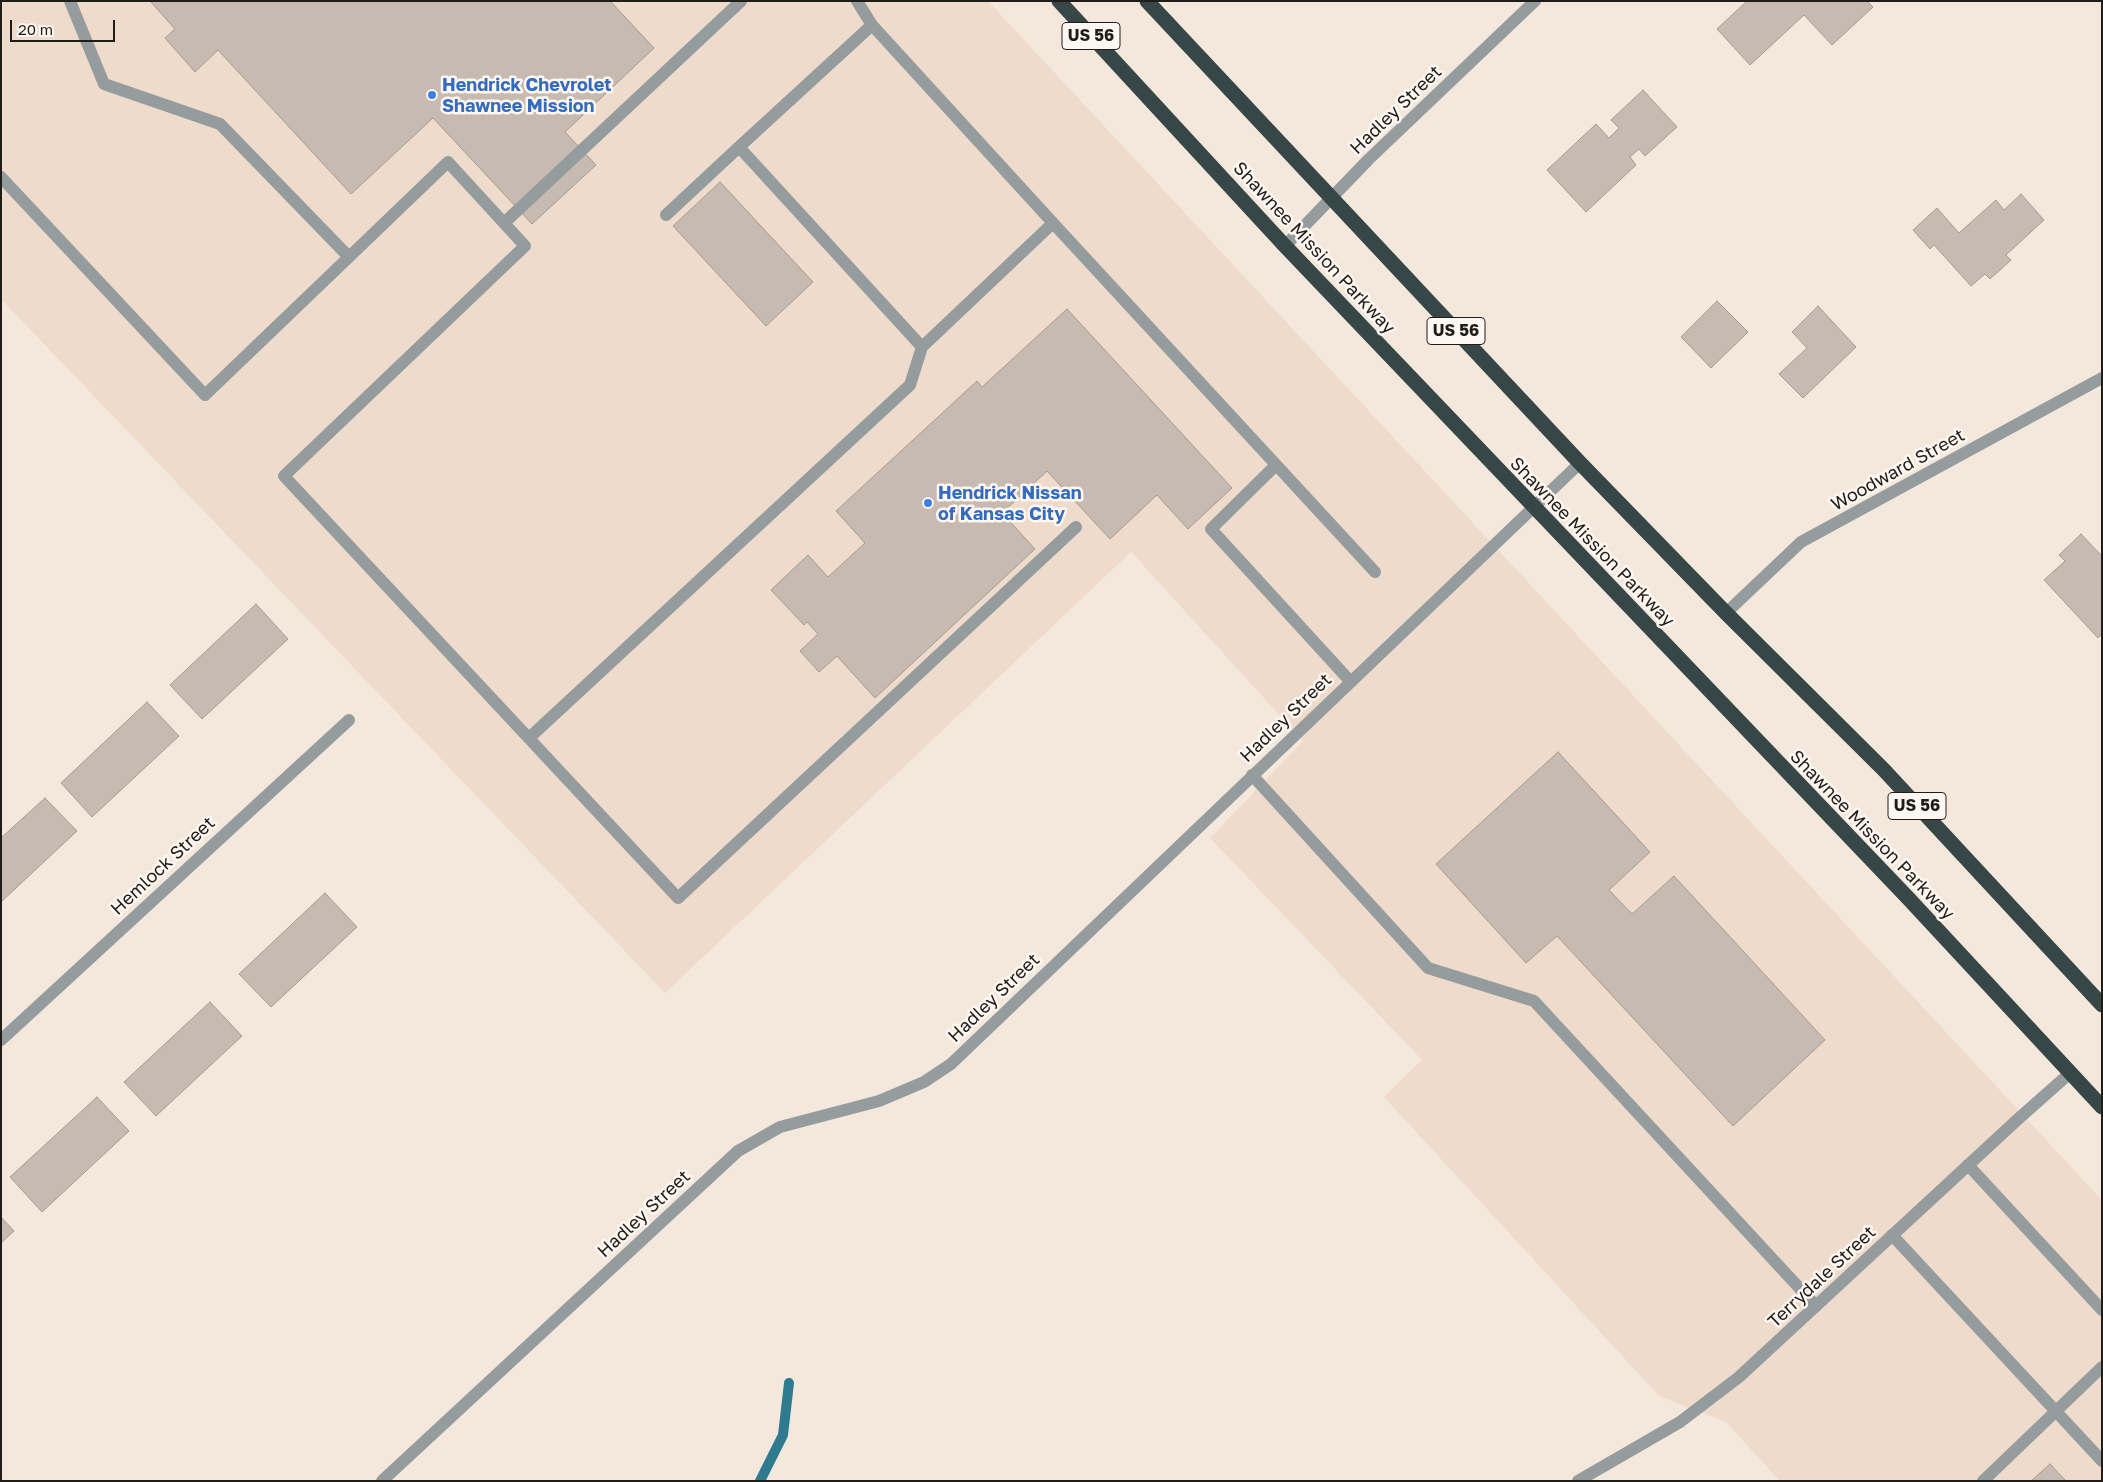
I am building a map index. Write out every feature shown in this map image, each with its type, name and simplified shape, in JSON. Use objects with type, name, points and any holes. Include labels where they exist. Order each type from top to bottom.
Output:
[{"type":"highway","name":"Shawnee Mission Parkway","points":[[1059,1],[1285,246],[1532,507],[1908,898],[2102,1107]]},
{"type":"highway","name":"US 56","points":[[1147,1],[1580,463],[1726,613],[1884,770],[2102,1005]]},
{"type":"street","points":[[70,1],[104,84],[220,124],[349,257]]},
{"type":"street","points":[[504,223],[741,1]]},
{"type":"street","points":[[857,1],[872,25],[1375,572]]},
{"type":"street","name":"Hadley Street","points":[[1285,246],[1369,159],[1535,1]]},
{"type":"street","points":[[666,215],[872,25]]},
{"type":"street","points":[[739,147],[922,347]]},
{"type":"street","points":[[1,177],[205,395],[448,162],[525,246],[284,476],[678,898],[1076,527]]},
{"type":"street","points":[[529,738],[910,385],[922,347],[1053,224]]},
{"type":"street","name":"Woodward Street","points":[[1726,613],[1801,542],[2102,378]]},
{"type":"street","name":"Hadley Street","points":[[382,1481],[738,1151],[780,1127],[879,1101],[924,1082],[950,1064],[1580,463]]},
{"type":"street","points":[[1276,465],[1211,529],[1350,681]]},
{"type":"street","name":"Hemlock Street","points":[[1,1040],[349,720]]},
{"type":"street","points":[[1252,775],[1428,968],[1534,1000],[1816,1306]]},
{"type":"street","name":"Terrydale Street","points":[[1578,1481],[1680,1422],[1739,1377],[2070,1073]]},
{"type":"street","points":[[1968,1165],[2102,1310]]},
{"type":"street","points":[[1892,1235],[2102,1461]]},
{"type":"street","points":[[1983,1481],[2102,1368]]},
{"type":"shaded area","points":[[1,1],[988,1],[2102,1200],[2102,1481],[1780,1481],[1726,1422],[1659,1396],[1384,1097],[1422,1060],[1210,838],[1303,741],[1131,552],[665,993],[1,299]]},
{"type":"building","name":"Hendrick Chevrolet Shawnee Mission","points":[[150,1],[610,1],[654,48],[565,132],[596,165],[532,224],[433,118],[351,194],[218,50],[195,72],[165,38],[175,29]]},
{"type":"building","points":[[1747,1],[1867,1],[1873,7],[1832,45],[1804,15],[1750,65],[1717,29]]},
{"type":"building","points":[[1643,90],[1677,127],[1645,156],[1639,149],[1630,157],[1636,165],[1586,212],[1547,170],[1596,124],[1609,138],[1619,128],[1611,120]]},
{"type":"building","points":[[720,182],[813,282],[766,326],[673,226]]},
{"type":"building","points":[[2021,194],[2044,220],[2006,255],[2011,260],[1990,279],[1985,274],[1971,286],[1934,245],[1930,249],[1913,230],[1937,208],[1959,233],[1996,200],[2004,210]]},
{"type":"building","points":[[1717,301],[1748,332],[1711,368],[1681,337]]},
{"type":"building","points":[[1818,306],[1856,347],[1803,398],[1779,374],[1807,348],[1792,332]]},
{"type":"building","name":"Hendrick Nissan of Kansas City","points":[[1067,309],[1232,488],[1188,529],[1157,495],[1110,539],[1047,471],[1002,513],[1035,549],[875,698],[837,656],[819,672],[800,651],[818,634],[807,622],[804,625],[771,590],[808,555],[828,577],[865,543],[836,511],[977,381],[982,387]]},
{"type":"building","points":[[2081,534],[2102,556],[2102,634],[2098,638],[2044,580],[2065,561],[2059,555]]},
{"type":"building","points":[[256,604],[288,639],[202,719],[170,685]]},
{"type":"building","points":[[147,702],[179,736],[92,817],[61,783]]},
{"type":"building","points":[[1558,752],[1650,852],[1609,890],[1632,914],[1674,876],[1825,1040],[1733,1126],[1557,936],[1526,963],[1436,864]]},
{"type":"building","points":[[45,798],[77,831],[1,902],[1,838]]},
{"type":"building","points":[[325,893],[357,927],[271,1007],[239,974]]},
{"type":"building","points":[[210,1002],[242,1036],[156,1116],[124,1082]]},
{"type":"building","points":[[97,1097],[129,1131],[42,1212],[10,1177]]},
{"type":"building","points":[[1,1217],[14,1231],[1,1243]]},
{"type":"building","points":[[2050,1464],[2066,1481],[2031,1481]]},
{"type":"waterway","points":[[760,1481],[783,1435],[789,1383]]},
{"type":"place","name":"Hendrick Chevrolet Shawnee Mission","points":[[432,95]]},
{"type":"place","name":"Hendrick Nissan of Kansas City","points":[[928,503]]}]
